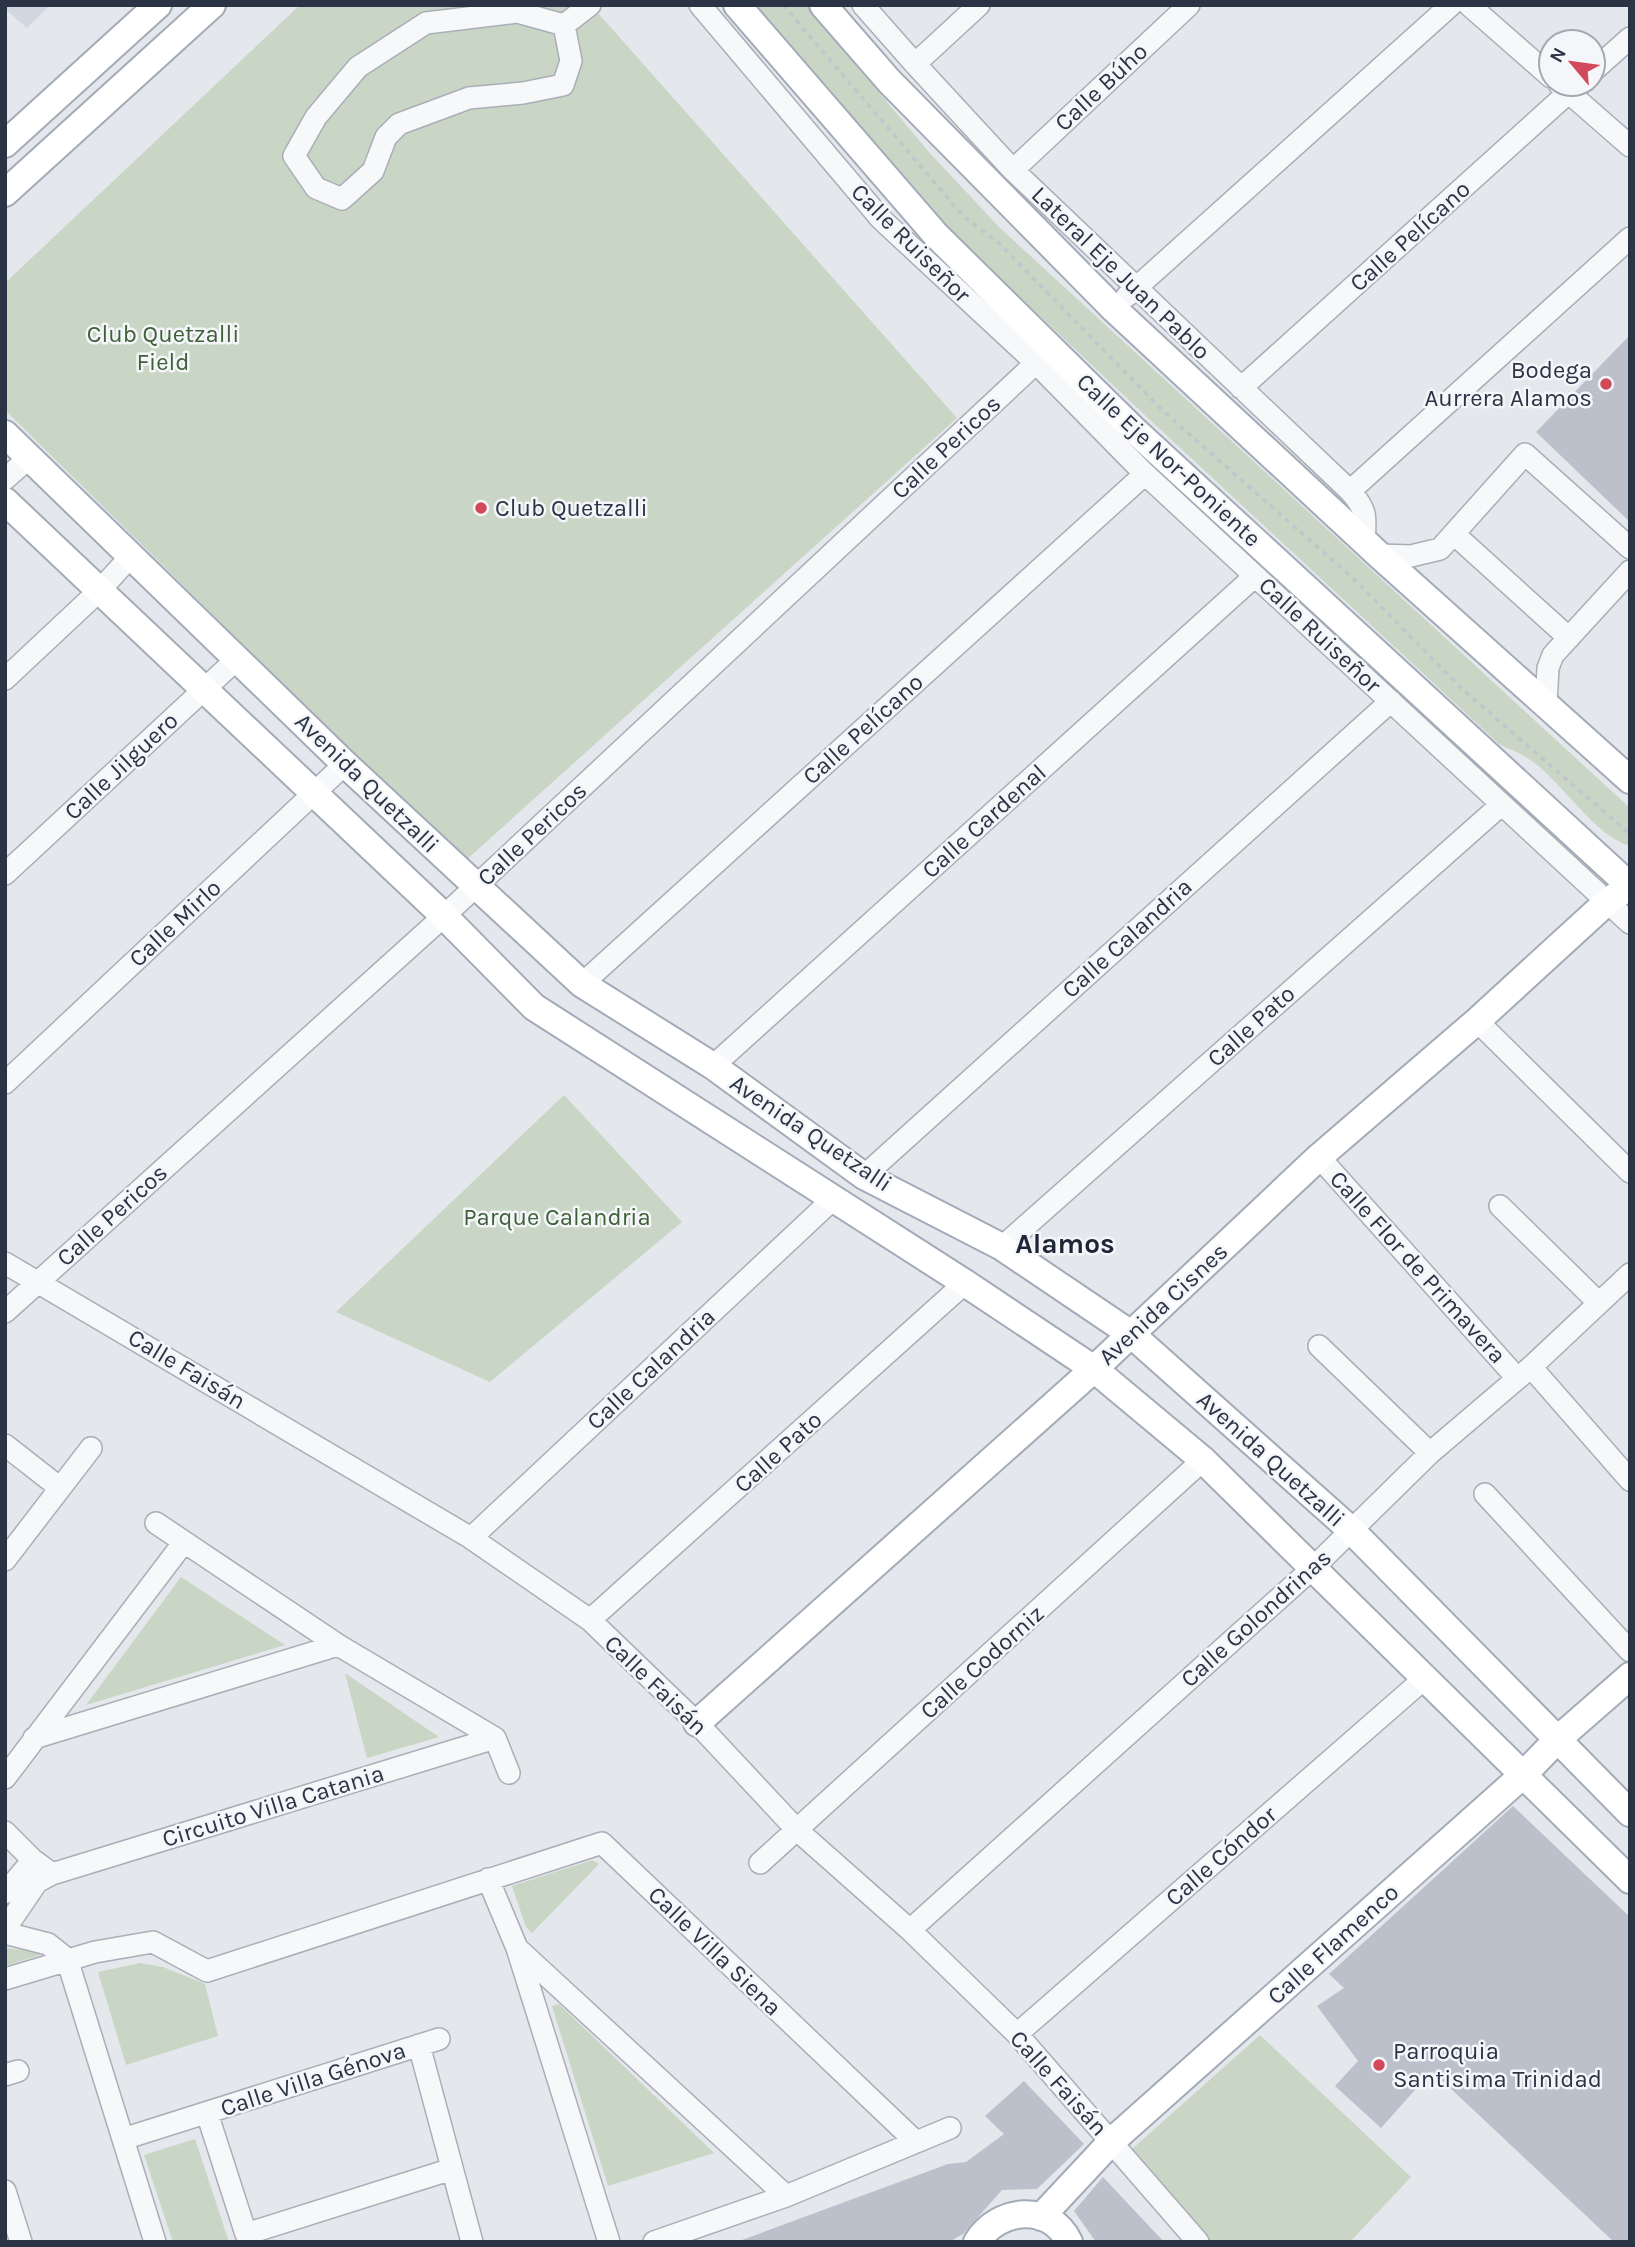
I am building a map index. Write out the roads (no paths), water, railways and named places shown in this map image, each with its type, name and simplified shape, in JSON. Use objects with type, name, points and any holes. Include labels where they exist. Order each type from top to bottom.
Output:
[{"type":"main road","points":[[5,144],[158,5]]},
{"type":"main road","points":[[5,193],[212,5]]},
{"type":"main road","name":"Calle Eje Nor-Poniente","points":[[737,5],[1044,356],[1132,428],[1630,886]]},
{"type":"main road","points":[[823,5],[889,81],[1114,309],[1371,548],[1630,780]]},
{"type":"main road","name":"Avenida Quetzalli","points":[[5,434],[345,764],[582,984],[713,1066],[864,1176],[1002,1247],[1131,1334],[1351,1530],[1630,1813]]},
{"type":"main road","name":"Avenida Quetzalli","points":[[5,501],[444,916],[534,1007],[965,1283],[1094,1369],[1203,1461],[1630,1880]]},
{"type":"main road","name":"Avenida Cisnes","points":[[697,1723],[1094,1369],[1319,1157],[1477,1021],[1607,902],[1630,886]]},
{"type":"main road","name":"Calle Flamenco","points":[[1041,2217],[1112,2141],[1524,1774],[1558,1739],[1630,1676]]},
{"type":"main road","points":[[977,2242],[990,2225],[1006,2216],[1023,2213],[1055,2224],[1069,2242]]},
{"type":"street","points":[[564,25],[590,5]]},
{"type":"street","name":"Calle Ruiseñor","points":[[700,5],[881,219],[1044,356],[1145,474],[1630,923]]},
{"type":"street","name":"Lateral Eje Juan Pablo","points":[[863,5],[1013,170],[1350,491],[1363,505],[1371,548]]},
{"type":"street","points":[[915,64],[979,5]]},
{"type":"street","name":"Calle Búho","points":[[1013,170],[1189,5]]},
{"type":"street","points":[[1114,309],[1451,5]]},
{"type":"street","points":[[1469,5],[1537,65]]},
{"type":"street","points":[[517,12],[564,25],[571,61],[564,85],[523,93],[470,98],[399,124],[386,136],[373,171],[342,199],[316,188],[294,156],[316,117],[358,67],[426,23],[517,12]]},
{"type":"street","points":[[1607,59],[1630,38]]},
{"type":"street","name":"Calle Pelícano","points":[[1241,388],[1557,98]]},
{"type":"street","points":[[1580,98],[1630,146]]},
{"type":"street","points":[[1350,491],[1630,238]]},
{"type":"street","name":"Calle Pericos","points":[[5,1312],[444,916],[1044,356]]},
{"type":"street","points":[[1371,548],[1411,556],[1440,549],[1525,454],[1630,548]]},
{"type":"street","points":[[5,479],[30,457]]},
{"type":"street","name":"Calle Pelícano","points":[[582,984],[1145,474]]},
{"type":"street","points":[[1454,534],[1569,638]]},
{"type":"street","points":[[5,680],[100,590],[131,556]]},
{"type":"street","points":[[1546,704],[1548,668],[1553,656],[1630,571]]},
{"type":"street","name":"Calle Cardenal","points":[[713,1066],[1255,576]]},
{"type":"street","name":"Calle Jilguero","points":[[5,874],[238,658]]},
{"type":"street","name":"Calle Calandria","points":[[864,1176],[1391,701]]},
{"type":"street","name":"Calle Mirlo","points":[[5,1083],[345,764]]},
{"type":"street","name":"Calle Pato","points":[[1002,1247],[1501,805]]},
{"type":"street","points":[[1477,1021],[1630,1172]]},
{"type":"street","name":"Calle Flor de Primavera","points":[[1319,1157],[1630,1480]]},
{"type":"street","name":"Calle Calandria","points":[[471,1538],[832,1200]]},
{"type":"street","points":[[1500,1206],[1599,1303]]},
{"type":"street","name":"Calle Faisán","points":[[5,1263],[38,1280],[471,1538],[590,1620],[697,1723],[797,1830],[909,1930],[1017,2034],[1198,2242]]},
{"type":"street","name":"Calle Golondrinas","points":[[909,1930],[1314,1567],[1430,1453],[1524,1372],[1630,1274]]},
{"type":"street","name":"Calle Pato","points":[[590,1620],[965,1283]]},
{"type":"street","points":[[1319,1346],[1430,1453]]},
{"type":"street","points":[[5,1446],[60,1488]]},
{"type":"street","points":[[5,1560],[91,1448]]},
{"type":"street","name":"Calle Codorniz","points":[[760,1863],[1203,1461]]},
{"type":"street","points":[[1485,1494],[1630,1651]]},
{"type":"street","points":[[156,1523],[338,1645],[495,1738],[509,1773]]},
{"type":"street","points":[[5,1778],[184,1542]]},
{"type":"street","points":[[34,1738],[338,1645]]},
{"type":"street","name":"Calle Cóndor","points":[[1017,2034],[1425,1678]]},
{"type":"street","name":"Circuito Villa Catania","points":[[5,1931],[37,1882],[52,1874],[495,1738]]},
{"type":"street","points":[[5,1832],[33,1860],[52,1874]]},
{"type":"street","name":"Calle Villa Siena","points":[[5,1979],[95,1952],[153,1942],[207,1970],[602,1843],[916,2142]]},
{"type":"street","points":[[5,1894],[33,1860]]},
{"type":"street","points":[[488,1880],[517,1948],[609,2242]]},
{"type":"street","points":[[5,1931],[48,1944],[67,1959],[155,2242]]},
{"type":"street","points":[[517,1948],[786,2196]]},
{"type":"street","points":[[419,2045],[439,2039]]},
{"type":"street","name":"Calle Villa Génova","points":[[123,2139],[419,2045],[472,2242]]},
{"type":"street","name":"Calle Villa Génova","points":[[207,2113],[246,2234],[452,2169]]},
{"type":"street","points":[[654,2242],[786,2196],[950,2128]]},
{"type":"street","points":[[5,2191],[21,2242]]},
{"type":"place","name":"Bodega Aurrera Alamos","points":[[1606,384]]},
{"type":"place","name":"Club Quetzalli","points":[[481,508]]},
{"type":"place","name":"Parroquia Santisima Trinidad","points":[[1379,2065]]},
{"type":"district","name":"Alamos","points":[[1065,1243]]},
{"type":"park label","name":"Club Quetzalli Field","points":[[163,348]]},
{"type":"park label","name":"Parque Calandria","points":[[557,1217]]}]
